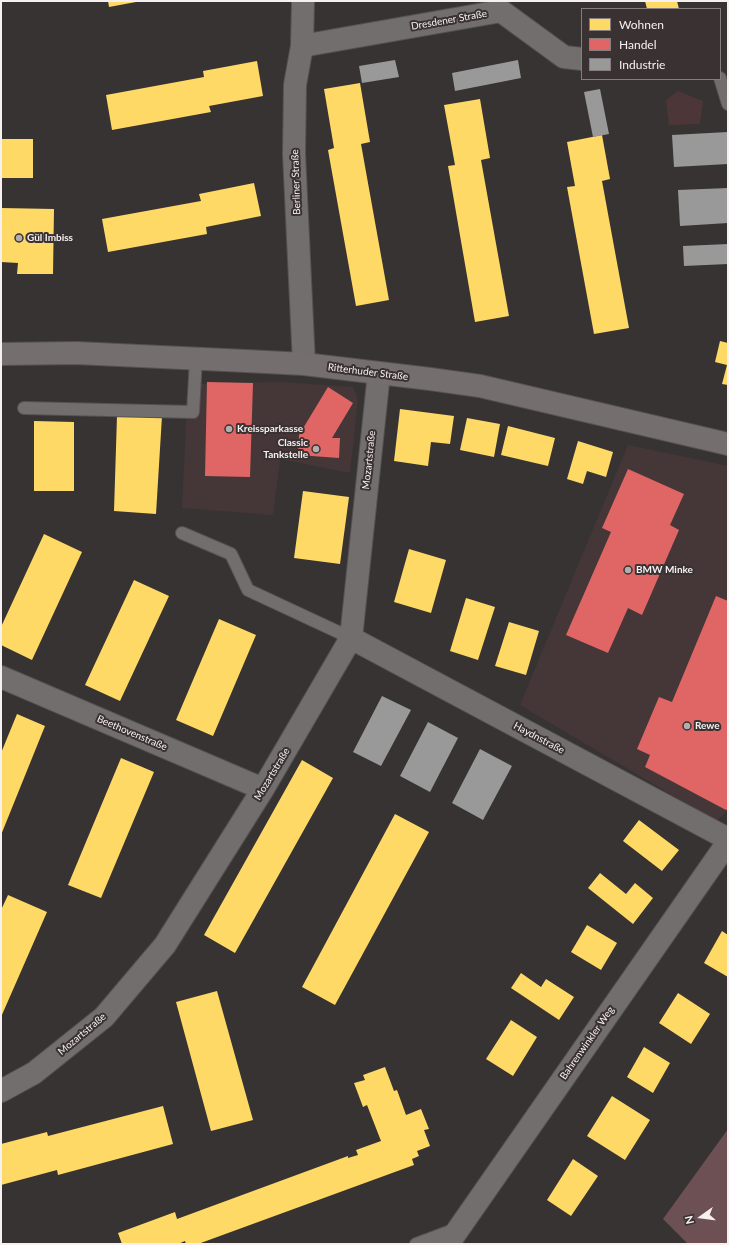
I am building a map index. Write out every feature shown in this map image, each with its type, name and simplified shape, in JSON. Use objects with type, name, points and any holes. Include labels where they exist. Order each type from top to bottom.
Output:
[{"type":"street","name":"Berliner Straße","points":[[303,1],[302,46],[295,85],[294,154],[304,364]]},
{"type":"street","name":"Dresdener Straße","points":[[302,46],[501,11],[564,58],[581,58]]},
{"type":"street","name":"Ritterhuder Straße","points":[[1,354],[76,353],[304,364],[379,373],[480,386],[728,444]]},
{"type":"street","name":"Mozartstraße","points":[[1,1090],[34,1073],[104,1017],[165,945],[263,789],[351,638],[379,373]]},
{"type":"street","name":"Haydnstraße","points":[[351,638],[728,839]]},
{"type":"street","name":"Beethovenstraße","points":[[1,677],[263,789]]},
{"type":"street","name":"Bahrenwinkler Weg","points":[[453,1236],[728,842]]},
{"type":"lane","points":[[721,80],[728,104]]},
{"type":"lane","points":[[24,408],[193,412],[196,359]]},
{"type":"lane","points":[[182,533],[231,554],[248,590],[351,638]]},
{"type":"lane","points":[[416,1244],[453,1236]]},
{"type":"shaded area","points":[[678,91],[703,101],[700,124],[669,125],[666,100]]},
{"type":"shaded area","points":[[281,382],[353,387],[358,400],[350,473],[280,459],[273,515],[182,508],[188,384]]},
{"type":"shaded area","points":[[628,445],[728,466],[728,811],[716,821],[520,705]]},
{"type":"shaded area","points":[[728,1129],[728,1244],[688,1244],[663,1219]]},
{"type":"building: Wohnen","points":[[108,1],[136,1],[136,2],[109,7]]},
{"type":"building: Wohnen","points":[[645,1],[677,1],[679,8],[647,8]]},
{"type":"building: Wohnen","points":[[257,61],[263,96],[209,106],[211,112],[112,130],[106,95],[204,77],[203,71]]},
{"type":"building: Wohnen","points":[[360,83],[370,142],[361,144],[389,300],[356,306],[328,150],[334,148],[324,89]]},
{"type":"building: Wohnen","points":[[480,99],[490,158],[481,160],[509,316],[475,322],[448,166],[455,165],[444,105]]},
{"type":"building: Wohnen","points":[[602,135],[610,179],[602,181],[629,328],[594,334],[567,187],[575,186],[567,142]]},
{"type":"building: Wohnen","points":[[1,139],[33,139],[33,178],[1,178]]},
{"type":"building: Wohnen","points":[[254,183],[261,216],[206,227],[207,234],[108,252],[102,219],[201,201],[199,194]]},
{"type":"building: Wohnen","points":[[1,208],[54,209],[53,274],[17,274],[18,263],[1,262]]},
{"type":"building: Wohnen","points":[[720,341],[728,343],[728,385],[722,384],[727,365],[715,362]]},
{"type":"building: Wohnen","points":[[400,409],[454,416],[450,444],[431,442],[428,466],[394,461]]},
{"type":"building: Wohnen","points":[[117,416],[162,416],[156,514],[114,511]]},
{"type":"building: Wohnen","points":[[467,418],[500,424],[494,457],[460,450]]},
{"type":"building: Wohnen","points":[[34,421],[74,422],[74,491],[34,491]]},
{"type":"building: Wohnen","points":[[508,426],[555,438],[548,466],[501,455]]},
{"type":"building: Wohnen","points":[[578,441],[613,452],[606,477],[587,471],[583,484],[567,479]]},
{"type":"building: Wohnen","points":[[303,491],[349,497],[340,564],[294,558]]},
{"type":"building: Wohnen","points":[[44,534],[82,552],[32,660],[1,645],[1,627]]},
{"type":"building: Wohnen","points":[[409,549],[446,560],[431,613],[394,602]]},
{"type":"building: Wohnen","points":[[134,580],[169,596],[120,701],[85,685]]},
{"type":"building: Wohnen","points":[[466,598],[495,607],[478,660],[450,651]]},
{"type":"building: Wohnen","points":[[219,619],[256,635],[213,736],[176,720]]},
{"type":"building: Wohnen","points":[[509,622],[539,631],[526,675],[495,666]]},
{"type":"building: Wohnen","points":[[17,714],[45,726],[1,835],[1,753]]},
{"type":"building: Wohnen","points":[[121,758],[154,772],[101,898],[68,885]]},
{"type":"building: Wohnen","points":[[302,760],[333,778],[235,953],[204,935]]},
{"type":"building: Wohnen","points":[[395,814],[429,832],[335,1005],[302,987]]},
{"type":"building: Wohnen","points":[[639,820],[679,850],[662,871],[623,841]]},
{"type":"building: Wohnen","points":[[600,873],[626,894],[635,883],[653,898],[633,924],[588,888]]},
{"type":"building: Wohnen","points":[[8,895],[47,912],[1,1017],[1,910]]},
{"type":"building: Wohnen","points":[[587,925],[617,943],[601,970],[571,952]]},
{"type":"building: Wohnen","points":[[722,931],[728,935],[728,977],[704,963]]},
{"type":"building: Wohnen","points":[[521,973],[541,987],[546,979],[574,997],[559,1020],[511,988]]},
{"type":"building: Wohnen","points":[[217,991],[253,1120],[211,1131],[176,1002]]},
{"type":"building: Wohnen","points":[[678,993],[710,1014],[691,1044],[659,1023]]},
{"type":"building: Wohnen","points":[[511,1020],[537,1037],[513,1076],[486,1059]]},
{"type":"building: Wohnen","points":[[644,1047],[670,1063],[653,1093],[627,1077]]},
{"type":"building: Wohnen","points":[[385,1067],[394,1091],[397,1090],[406,1115],[421,1109],[429,1129],[424,1130],[430,1146],[417,1151],[419,1156],[412,1159],[414,1165],[198,1244],[186,1244],[185,1241],[178,1244],[122,1244],[118,1233],[175,1212],[177,1219],[348,1156],[348,1158],[358,1155],[356,1150],[381,1141],[367,1105],[363,1107],[354,1083],[365,1080],[363,1075]]},
{"type":"building: Wohnen","points":[[612,1096],[650,1120],[625,1160],[587,1136]]},
{"type":"building: Wohnen","points":[[163,1106],[173,1144],[58,1175],[57,1170],[1,1185],[1,1144],[47,1132],[48,1136]]},
{"type":"building: Wohnen","points":[[573,1159],[598,1176],[571,1216],[547,1200]]},
{"type":"building: Handel","name":"Kreissparkasse","points":[[207,382],[253,383],[250,477],[205,476]]},
{"type":"building: Handel","points":[[328,387],[353,403],[332,438],[340,438],[339,458],[298,455],[299,435]]},
{"type":"building: Handel","name":"BMW Minke","points":[[628,469],[684,494],[670,525],[679,530],[642,615],[628,608],[608,653],[566,635],[611,532],[602,528]]},
{"type":"building: Handel","name":"Rewe","points":[[716,596],[728,601],[728,809],[726,810],[645,767],[650,755],[637,749],[659,697],[672,702]]},
{"type":"building: Industrie","points":[[395,60],[399,77],[362,83],[359,66]]},
{"type":"building: Industrie","points":[[518,60],[521,78],[455,91],[452,73]]},
{"type":"building: Industrie","points":[[600,89],[609,134],[593,137],[584,92]]},
{"type":"building: Industrie","points":[[728,132],[728,164],[674,167],[672,135]]},
{"type":"building: Industrie","points":[[728,188],[728,223],[680,226],[678,190]]},
{"type":"building: Industrie","points":[[728,244],[728,264],[684,266],[683,246]]},
{"type":"building: Industrie","points":[[382,696],[411,710],[381,766],[353,752]]},
{"type":"building: Industrie","points":[[428,722],[458,738],[430,792],[400,776]]},
{"type":"building: Industrie","points":[[480,749],[512,766],[483,820],[452,803]]},
{"type":"place","name":"Gül Imbiss","points":[[19,238]]},
{"type":"place","name":"Kreissparkasse","points":[[229,429]]},
{"type":"place","name":"Classic Tankstelle","points":[[316,449]]},
{"type":"place","name":"BMW Minke","points":[[628,570]]},
{"type":"place","name":"Rewe","points":[[687,726]]}]
